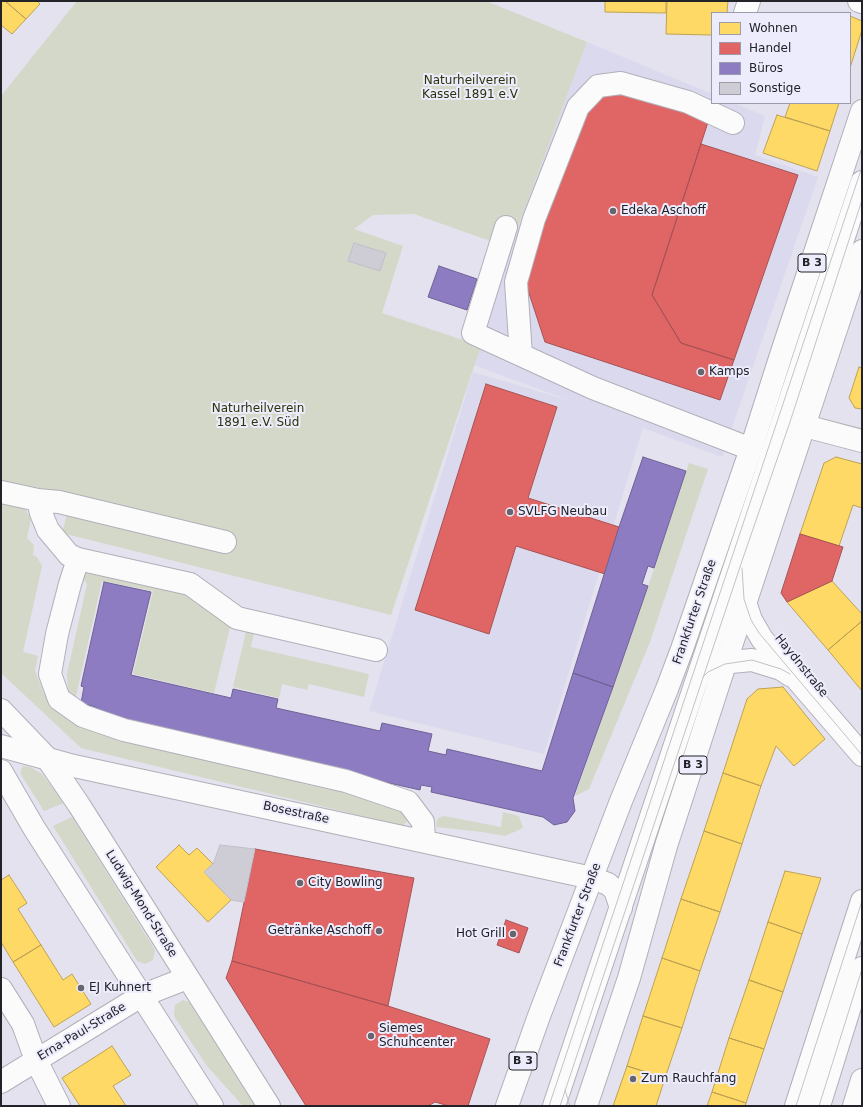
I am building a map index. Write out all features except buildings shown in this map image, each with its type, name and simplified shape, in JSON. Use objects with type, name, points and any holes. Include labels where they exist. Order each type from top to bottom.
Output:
[{"type":"main road","points":[[745,12],[749,1]]},
{"type":"main road","points":[[521,355],[516,282],[534,219],[578,107],[598,86],[621,83],[688,102],[733,123]]},
{"type":"main road","name":"Frankfurter Straße","points":[[507,1106],[621,801],[670,682],[751,449],[862,111]]},
{"type":"main road","points":[[554,1106],[860,195],[835,194]]},
{"type":"main road","points":[[506,227],[473,333],[593,388],[751,449]]},
{"type":"main road","name":"B 3","points":[[586,1106],[629,978],[666,846],[747,596],[862,251]]},
{"type":"main road","points":[[762,414],[804,427],[862,441]]},
{"type":"main road","points":[[1,492],[38,500],[59,502],[225,542]]},
{"type":"main road","points":[[38,500],[41,513],[48,530],[69,555],[78,559],[190,584],[237,618],[376,650]]},
{"type":"main road","points":[[745,536],[742,572],[751,620],[762,639],[802,677],[862,755]]},
{"type":"main road","points":[[78,559],[57,634],[50,674],[59,699],[82,716],[124,730],[346,781],[408,802],[423,822],[424,840]]},
{"type":"main road","points":[[696,683],[708,672],[725,664],[752,660],[802,677]]},
{"type":"main road","name":"Haydnstraße","points":[[802,677],[862,736]]},
{"type":"main road","name":"Ludwig-Mond-Straße","points":[[1,710],[47,758],[79,805],[269,1106]]},
{"type":"main road","name":"Bosestraße","points":[[1,746],[74,766],[424,840],[592,878]]},
{"type":"main road","points":[[1,772],[23,811],[212,1106]]},
{"type":"main road","points":[[592,878],[608,884],[615,890],[621,908]]},
{"type":"main road","points":[[592,878],[604,884],[611,896],[614,930]]},
{"type":"main road","points":[[796,1106],[862,901]]},
{"type":"main road","points":[[819,1106],[862,968]]},
{"type":"main road","name":"Erna-Paul-Straße","points":[[1,1082],[142,996],[187,978]]},
{"type":"main road","points":[[1,989],[23,1024],[36,1060],[59,1106]]},
{"type":"main road","points":[[564,1079],[565,1090],[570,1106]]},
{"type":"main road","points":[[854,1106],[862,1080]]},
{"type":"shaded area","points":[[587,42],[711,94],[711,104],[736,104],[765,116],[755,155],[818,177],[722,457],[643,428],[544,754],[369,711],[473,372],[571,401],[474,365],[510,248]]},
{"type":"green space","points":[[77,1],[486,1],[587,42],[510,248],[414,214],[373,215],[354,229],[403,246],[382,313],[481,346],[391,615],[62,533],[72,496],[50,490],[1,481],[1,96]]},
{"type":"green space","points":[[689,463],[708,469],[650,642],[589,789],[575,796],[651,578]]},
{"type":"green space","points":[[1,497],[21,502],[31,519],[27,538],[34,545],[33,555],[37,557],[42,566],[23,652],[38,656],[35,671],[44,694],[62,710],[96,731],[246,770],[251,766],[297,776],[300,783],[331,790],[342,786],[405,808],[407,821],[403,826],[81,748],[1,673]]},
{"type":"green space","points":[[86,570],[171,586],[232,619],[214,693],[133,674],[153,591],[102,581],[74,705],[68,688],[67,674],[87,584],[81,575]]},
{"type":"green space","points":[[247,627],[255,628],[251,647],[369,674],[364,697],[309,684],[307,690],[282,684],[279,698],[233,687]]},
{"type":"green space","points":[[23,766],[30,767],[42,774],[64,803],[44,811],[20,773]]},
{"type":"green space","points":[[503,812],[519,816],[523,828],[505,836],[437,827],[436,824],[438,818],[444,816],[501,827]]},
{"type":"green space","points":[[72,817],[155,950],[153,960],[145,964],[137,961],[53,826]]},
{"type":"green space","points":[[183,1000],[189,1002],[256,1106],[243,1106],[207,1066],[174,1016],[175,1005]]},
{"type":"tram line","points":[[549,1106],[862,167]]},
{"type":"tram line","points":[[560,1106],[743,558],[790,422],[862,200]]},
{"type":"tram line","points":[[742,568],[744,599],[751,620],[759,633],[862,755]]},
{"type":"tram line","points":[[703,677],[708,672],[725,664],[752,660],[781,669],[790,674]]},
{"type":"tram line","points":[[796,1106],[862,901]]},
{"type":"tram line","points":[[819,1106],[862,969]]},
{"type":"tram line","points":[[565,1090],[570,1106]]},
{"type":"place","name":"Edeka Aschoff","points":[[613,211]]},
{"type":"place","name":"Kamps","points":[[701,372]]},
{"type":"place","name":"SVLFG Neubau","points":[[510,512]]},
{"type":"place","name":"City Bowling","points":[[300,883]]},
{"type":"place","name":"Getränke Aschoff","points":[[379,931]]},
{"type":"place","name":"Hot Grill","points":[[513,934]]},
{"type":"place","name":"EJ Kuhnert","points":[[81,988]]},
{"type":"place","name":"Siemes Schuhcenter","points":[[371,1036]]},
{"type":"place","name":"Zum Rauchfang","points":[[633,1079]]},
{"type":"park label","name":"Naturheilverein Kassel 1891 e.V","points":[[470,88]]},
{"type":"park label","name":"Naturheilverein 1891 e.V. Süd","points":[[258,416]]}]
